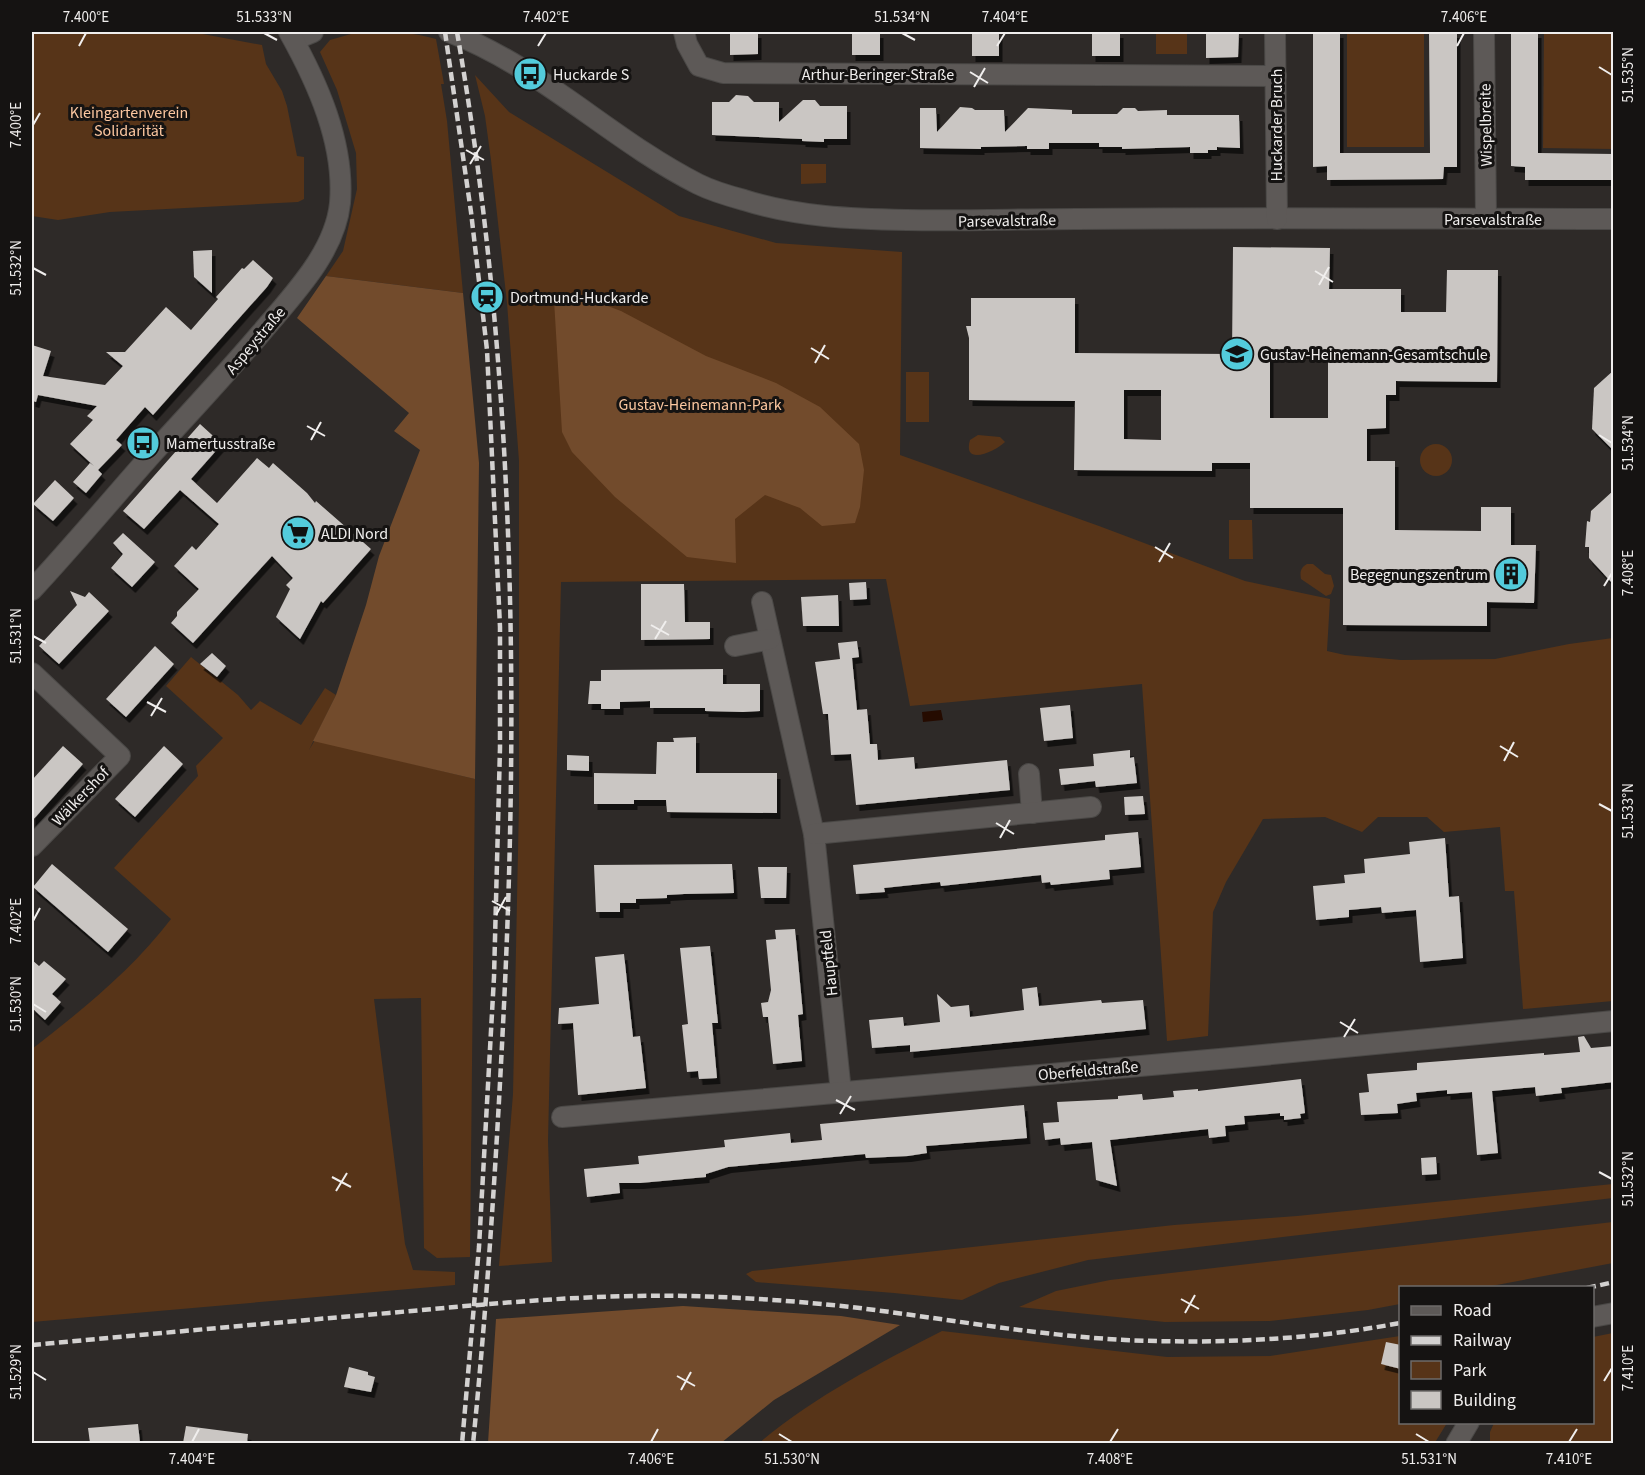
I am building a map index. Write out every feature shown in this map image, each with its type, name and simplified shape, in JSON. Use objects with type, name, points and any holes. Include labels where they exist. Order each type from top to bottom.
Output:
[{"type":"street","points":[[291,36],[313,32]]},
{"type":"street","name":"Parsevalstraße","points":[[449,32],[471,40],[530,74],[655,159],[700,185],[795,214],[863,219],[932,220],[1614,219]]},
{"type":"street","name":"Arthur-Beringer-Straße","points":[[684,32],[687,45],[699,66],[723,73],[1276,76]]},
{"type":"street","name":"Huckarder Bruch","points":[[1275,32],[1276,219]]},
{"type":"street","name":"Wispelbreite","points":[[1484,32],[1486,219]]},
{"type":"street","name":"Aspeystraße","points":[[32,590],[39,569],[231,368],[310,275],[330,239],[340,204],[340,168],[335,137],[309,72],[291,36]]},
{"type":"street","name":"Hauptfeld","points":[[762,602],[814,834],[841,1092]]},
{"type":"street","points":[[735,646],[770,639]]},
{"type":"street","name":"Wälkershof","points":[[32,674],[120,756],[32,846]]},
{"type":"street","points":[[1029,774],[1032,813]]},
{"type":"street","points":[[814,834],[1091,807]]},
{"type":"street","name":"Oberfeldstraße","points":[[562,1117],[1242,1057],[1614,1021]]},
{"type":"street","points":[[1594,1317],[1614,1313]]},
{"type":"street","points":[[1456,1443],[1468,1424]]},
{"type":"green space","name":"Kleingartenverein Solidarität","points":[[32,32],[192,32],[262,45],[266,64],[282,91],[287,106],[297,156],[304,157],[304,199],[298,202],[110,212],[58,220],[32,216]]},
{"type":"green space","points":[[358,32],[407,33],[436,39],[444,84],[441,84],[447,121],[463,293],[326,276],[343,251],[357,189],[356,153],[337,90],[320,52],[330,40]]},
{"type":"green space","points":[[1156,32],[1187,32],[1187,54],[1156,54]]},
{"type":"green space","points":[[1347,32],[1424,32],[1424,147],[1347,147]]},
{"type":"green space","points":[[1544,32],[1613,32],[1613,149],[1543,148]]},
{"type":"green space","name":"Gustav-Heinemann-Park","points":[[475,75],[509,112],[679,216],[776,243],[902,252],[900,455],[1245,581],[1330,599],[1327,651],[1401,660],[1495,659],[1569,644],[1613,638],[1613,1001],[1523,1009],[1514,891],[1505,891],[1500,827],[1444,832],[1427,817],[1378,817],[1362,832],[1325,817],[1263,819],[1226,882],[1213,912],[1208,1036],[1167,1041],[1142,684],[910,706],[886,579],[561,582],[548,1141],[552,1262],[499,1266],[513,1094],[519,803],[519,461],[507,303],[491,160],[485,116]]},
{"type":"green space","points":[[801,164],[826,164],[826,183],[801,184]]},
{"type":"green space","points":[[326,276],[463,293],[479,463],[475,779],[313,741],[336,695],[366,605],[379,556],[420,450],[394,431],[409,413],[297,318]]},
{"type":"green space","points":[[589,299],[621,311],[706,356],[776,383],[820,407],[859,444],[864,470],[860,507],[855,523],[822,526],[800,508],[765,495],[735,519],[736,563],[687,557],[615,497],[572,452],[562,432],[554,300]]},
{"type":"green space","points":[[906,372],[929,372],[929,422],[906,422]]},
{"type":"green space","points":[[978,435],[1000,437],[1005,442],[995,449],[975,455],[969,448],[970,440]]},
{"type":"green space","points":[[1436,444],[1447,449],[1452,460],[1447,471],[1436,476],[1425,471],[1420,460],[1425,449]]},
{"type":"green space","points":[[1229,520],[1252,520],[1253,559],[1229,559]]},
{"type":"green space","points":[[1307,564],[1313,564],[1325,574],[1331,575],[1334,586],[1331,594],[1326,596],[1301,579],[1301,570]]},
{"type":"green space","points":[[191,657],[238,695],[251,710],[260,701],[301,725],[325,688],[336,695],[309,750],[315,740],[475,779],[470,1257],[437,1258],[424,1248],[421,998],[374,999],[405,1244],[413,1270],[455,1272],[455,1285],[32,1322],[32,1049],[123,972],[171,919],[114,868],[198,776],[196,766],[223,738],[166,686]]},
{"type":"green space","points":[[1613,1184],[1613,1198],[1088,1260],[999,1283],[962,1300],[756,1282],[746,1274],[752,1271],[1174,1225],[1297,1216]]},
{"type":"green space","points":[[1613,1222],[1613,1263],[1491,1286],[1399,1286],[1399,1304],[1368,1310],[1270,1321],[1165,1322],[1019,1307],[1056,1291],[1110,1280]]},
{"type":"green space","points":[[683,1306],[841,1316],[900,1325],[774,1400],[721,1443],[488,1443],[496,1319]]},
{"type":"green space","points":[[942,1331],[1167,1357],[1270,1356],[1399,1336],[1399,1424],[1446,1424],[1434,1444],[758,1444],[801,1411],[870,1369]]},
{"type":"green space","points":[[1613,1333],[1613,1443],[1490,1443],[1490,1432],[1494,1424],[1594,1424],[1594,1337]]},
{"type":"shaded area","points":[[941,710],[943,720],[923,722],[922,712]]},
{"type":"building","points":[[730,32],[758,32],[758,54],[730,55]]},
{"type":"building","points":[[852,32],[880,32],[880,55],[852,55]]},
{"type":"building","points":[[972,32],[999,32],[999,56],[972,56]]},
{"type":"building","points":[[1092,32],[1120,32],[1120,56],[1092,56]]},
{"type":"building","points":[[1206,32],[1239,32],[1238,57],[1206,58]]},
{"type":"building","points":[[1313,32],[1340,32],[1340,153],[1430,153],[1429,32],[1457,32],[1457,167],[1444,167],[1443,179],[1327,180],[1327,166],[1313,167]]},
{"type":"building","points":[[1511,32],[1538,32],[1538,153],[1614,154],[1614,180],[1525,180],[1525,167],[1511,166]]},
{"type":"building","points":[[736,95],[748,96],[754,102],[779,102],[779,122],[803,100],[815,100],[820,106],[847,106],[847,139],[824,139],[824,142],[712,135],[712,102],[729,102]]},
{"type":"building","points":[[960,107],[975,110],[1004,110],[1005,132],[1028,108],[1072,110],[1072,114],[1117,114],[1123,108],[1135,108],[1138,111],[1167,110],[1167,115],[1239,115],[1240,148],[1217,147],[1217,150],[1208,150],[1208,153],[1190,153],[1190,147],[1122,149],[1122,147],[1099,147],[1099,143],[1049,143],[1049,149],[1027,149],[1027,146],[981,147],[981,149],[920,148],[920,108],[936,108],[937,132]]},
{"type":"building","points":[[1233,247],[1330,248],[1329,289],[1401,289],[1401,312],[1446,312],[1447,270],[1498,270],[1497,382],[1396,381],[1396,395],[1386,395],[1386,428],[1367,429],[1367,461],[1395,461],[1395,530],[1481,531],[1481,507],[1511,507],[1511,545],[1536,545],[1534,603],[1487,602],[1487,626],[1343,625],[1343,508],[1250,508],[1250,463],[1212,463],[1212,471],[1074,470],[1075,401],[969,400],[969,338],[966,326],[971,326],[971,298],[1075,298],[1075,353],[1232,354]],"holes":[[[1270,352],[1328,353],[1328,418],[1270,418]],[[1124,390],[1161,390],[1161,440],[1124,439]]]},
{"type":"building","points":[[212,250],[212,293],[194,277],[193,251]]},
{"type":"building","points":[[253,260],[273,278],[267,287],[153,415],[145,407],[116,440],[122,445],[98,470],[102,474],[86,493],[73,482],[90,463],[94,466],[70,444],[93,420],[87,416],[97,406],[38,395],[36,402],[32,401],[32,345],[51,351],[43,376],[105,385],[123,366],[106,352],[125,352],[166,307],[191,330],[218,299],[216,297],[242,268],[244,269]]},
{"type":"building","points":[[1614,370],[1614,451],[1592,429],[1594,388]]},
{"type":"building","points":[[200,424],[222,444],[191,479],[217,503],[257,458],[269,468],[273,463],[315,503],[316,501],[371,549],[323,603],[321,601],[300,639],[276,617],[290,589],[286,585],[293,578],[272,556],[193,643],[171,623],[177,616],[177,612],[199,589],[174,566],[192,546],[196,550],[219,524],[180,490],[144,529],[123,511]]},
{"type":"building","points":[[55,480],[74,498],[53,521],[33,504]]},
{"type":"building","points":[[1614,490],[1614,585],[1589,558],[1589,547],[1585,547],[1587,521],[1590,522],[1591,511]]},
{"type":"building","points":[[123,533],[155,562],[132,587],[111,568],[123,554],[113,543]]},
{"type":"building","points":[[866,582],[867,599],[850,600],[849,583]]},
{"type":"building","points":[[641,584],[684,584],[685,622],[710,622],[710,639],[641,640]]},
{"type":"building","points":[[70,591],[85,597],[89,592],[109,611],[59,664],[39,646],[77,605]]},
{"type":"building","points":[[838,595],[839,626],[803,626],[801,597]]},
{"type":"building","points":[[857,641],[859,657],[852,658],[857,710],[867,709],[870,744],[877,744],[878,760],[914,757],[915,769],[1007,760],[1010,790],[856,805],[851,754],[831,755],[828,714],[823,714],[815,662],[840,659],[838,643]]},
{"type":"building","points":[[155,646],[174,664],[126,717],[106,699]]},
{"type":"building","points":[[212,653],[226,666],[217,677],[200,664]]},
{"type":"building","points":[[723,669],[723,684],[760,684],[760,711],[650,708],[650,701],[620,702],[620,709],[601,709],[601,704],[588,704],[590,681],[601,681],[601,670]]},
{"type":"building","points":[[1070,705],[1073,738],[1044,741],[1040,708]]},
{"type":"building","points":[[696,737],[696,773],[777,773],[777,813],[667,812],[666,800],[634,800],[634,804],[594,804],[594,773],[656,774],[657,742],[674,742],[673,738]]},
{"type":"building","points":[[63,746],[83,764],[32,821],[32,780]]},
{"type":"building","points":[[164,746],[183,764],[135,817],[115,799]]},
{"type":"building","points":[[1130,750],[1130,758],[1134,757],[1137,783],[1096,787],[1095,781],[1061,785],[1059,769],[1094,766],[1093,754]]},
{"type":"building","points":[[567,755],[589,756],[589,771],[567,770]]},
{"type":"building","points":[[1143,796],[1145,814],[1125,815],[1124,797]]},
{"type":"building","points":[[1138,832],[1141,867],[1109,870],[1110,879],[1051,885],[1050,882],[1042,883],[1041,875],[941,886],[940,882],[884,888],[885,892],[856,894],[853,865],[1105,840],[1105,835]]},
{"type":"building","points":[[1445,838],[1449,897],[1459,896],[1463,958],[1420,962],[1416,910],[1382,913],[1381,907],[1349,910],[1349,917],[1316,920],[1313,886],[1345,883],[1344,875],[1365,873],[1364,859],[1410,854],[1409,842]]},
{"type":"building","points":[[52,864],[128,929],[108,952],[33,887]]},
{"type":"building","points":[[732,864],[734,893],[667,895],[667,898],[636,899],[636,903],[620,903],[620,912],[596,912],[594,865]]},
{"type":"building","points":[[758,867],[787,867],[786,898],[761,898]]},
{"type":"building","points":[[795,929],[803,1014],[798,1015],[802,1061],[773,1064],[768,1017],[763,1017],[761,1003],[768,1002],[771,990],[766,940],[776,939],[775,930]]},
{"type":"building","points":[[710,946],[718,1023],[712,1023],[717,1078],[699,1079],[698,1071],[687,1072],[682,1025],[688,1024],[680,948]]},
{"type":"building","points":[[624,954],[633,1037],[640,1036],[646,1088],[578,1095],[573,1023],[558,1024],[559,1008],[599,1004],[595,957]]},
{"type":"building","points":[[32,960],[39,966],[44,961],[66,979],[52,994],[61,1002],[45,1020],[32,1008]]},
{"type":"building","points":[[1037,987],[1039,1006],[1101,1000],[1102,1003],[1143,1000],[1146,1029],[910,1052],[910,1045],[872,1048],[869,1020],[903,1017],[904,1026],[940,1022],[937,994],[951,1007],[969,1005],[970,1017],[1024,1010],[1022,989]]},
{"type":"building","points":[[1584,1036],[1591,1048],[1614,1046],[1614,1082],[1561,1088],[1562,1093],[1536,1096],[1535,1087],[1492,1091],[1498,1153],[1477,1155],[1472,1092],[1447,1094],[1447,1090],[1416,1093],[1417,1101],[1397,1104],[1398,1113],[1361,1115],[1359,1093],[1369,1092],[1367,1074],[1417,1070],[1417,1063],[1580,1052],[1578,1037]]},
{"type":"building","points":[[1301,1079],[1305,1113],[1300,1114],[1301,1118],[1284,1120],[1284,1116],[1280,1116],[1280,1113],[1244,1116],[1245,1124],[1225,1126],[1226,1136],[1209,1138],[1208,1129],[1110,1140],[1117,1186],[1096,1180],[1092,1142],[1061,1145],[1060,1138],[1045,1140],[1043,1123],[1059,1122],[1057,1102],[1118,1099],[1118,1096],[1142,1094],[1143,1100],[1174,1097],[1173,1091],[1198,1089],[1198,1091]]},
{"type":"building","points":[[1024,1105],[1027,1138],[926,1146],[927,1153],[908,1156],[866,1158],[865,1154],[728,1167],[706,1174],[706,1177],[619,1183],[620,1193],[587,1197],[584,1169],[639,1164],[638,1156],[725,1147],[724,1140],[790,1133],[791,1143],[822,1140],[820,1124]]},
{"type":"building","points":[[1436,1157],[1437,1174],[1422,1175],[1421,1158]]},
{"type":"building","points":[[1386,1342],[1399,1345],[1399,1368],[1381,1364]]},
{"type":"building","points":[[349,1367],[368,1372],[368,1375],[375,1377],[371,1392],[344,1387]]},
{"type":"building","points":[[138,1424],[140,1443],[90,1443],[88,1428]]},
{"type":"building","points":[[186,1426],[248,1434],[247,1443],[183,1443]]},
{"type":"railway","points":[[445,32],[471,212],[487,350],[500,627],[500,748],[494,977],[479,1247],[462,1444]]},
{"type":"railway","points":[[457,32],[476,155],[491,278],[508,527],[511,651],[511,776],[503,1025],[491,1235],[473,1444]]},
{"type":"railway","points":[[1594,1286],[1614,1282]]},
{"type":"railway","points":[[32,1345],[500,1303],[649,1296],[727,1297],[810,1303],[1022,1330],[1125,1340],[1229,1341],[1298,1337],[1399,1323]]},
{"type":"place","name":"Huckarde S","points":[[530,74]]},
{"type":"place","name":"Dortmund-Huckarde","points":[[487,297]]},
{"type":"place","name":"Gustav-Heinemann-Gesamtschule","points":[[1237,354]]},
{"type":"place","name":"Mamertusstraße","points":[[143,443]]},
{"type":"place","name":"ALDI Nord","points":[[298,533]]},
{"type":"place","name":"Begegnungszentrum","points":[[1511,574]]}]
